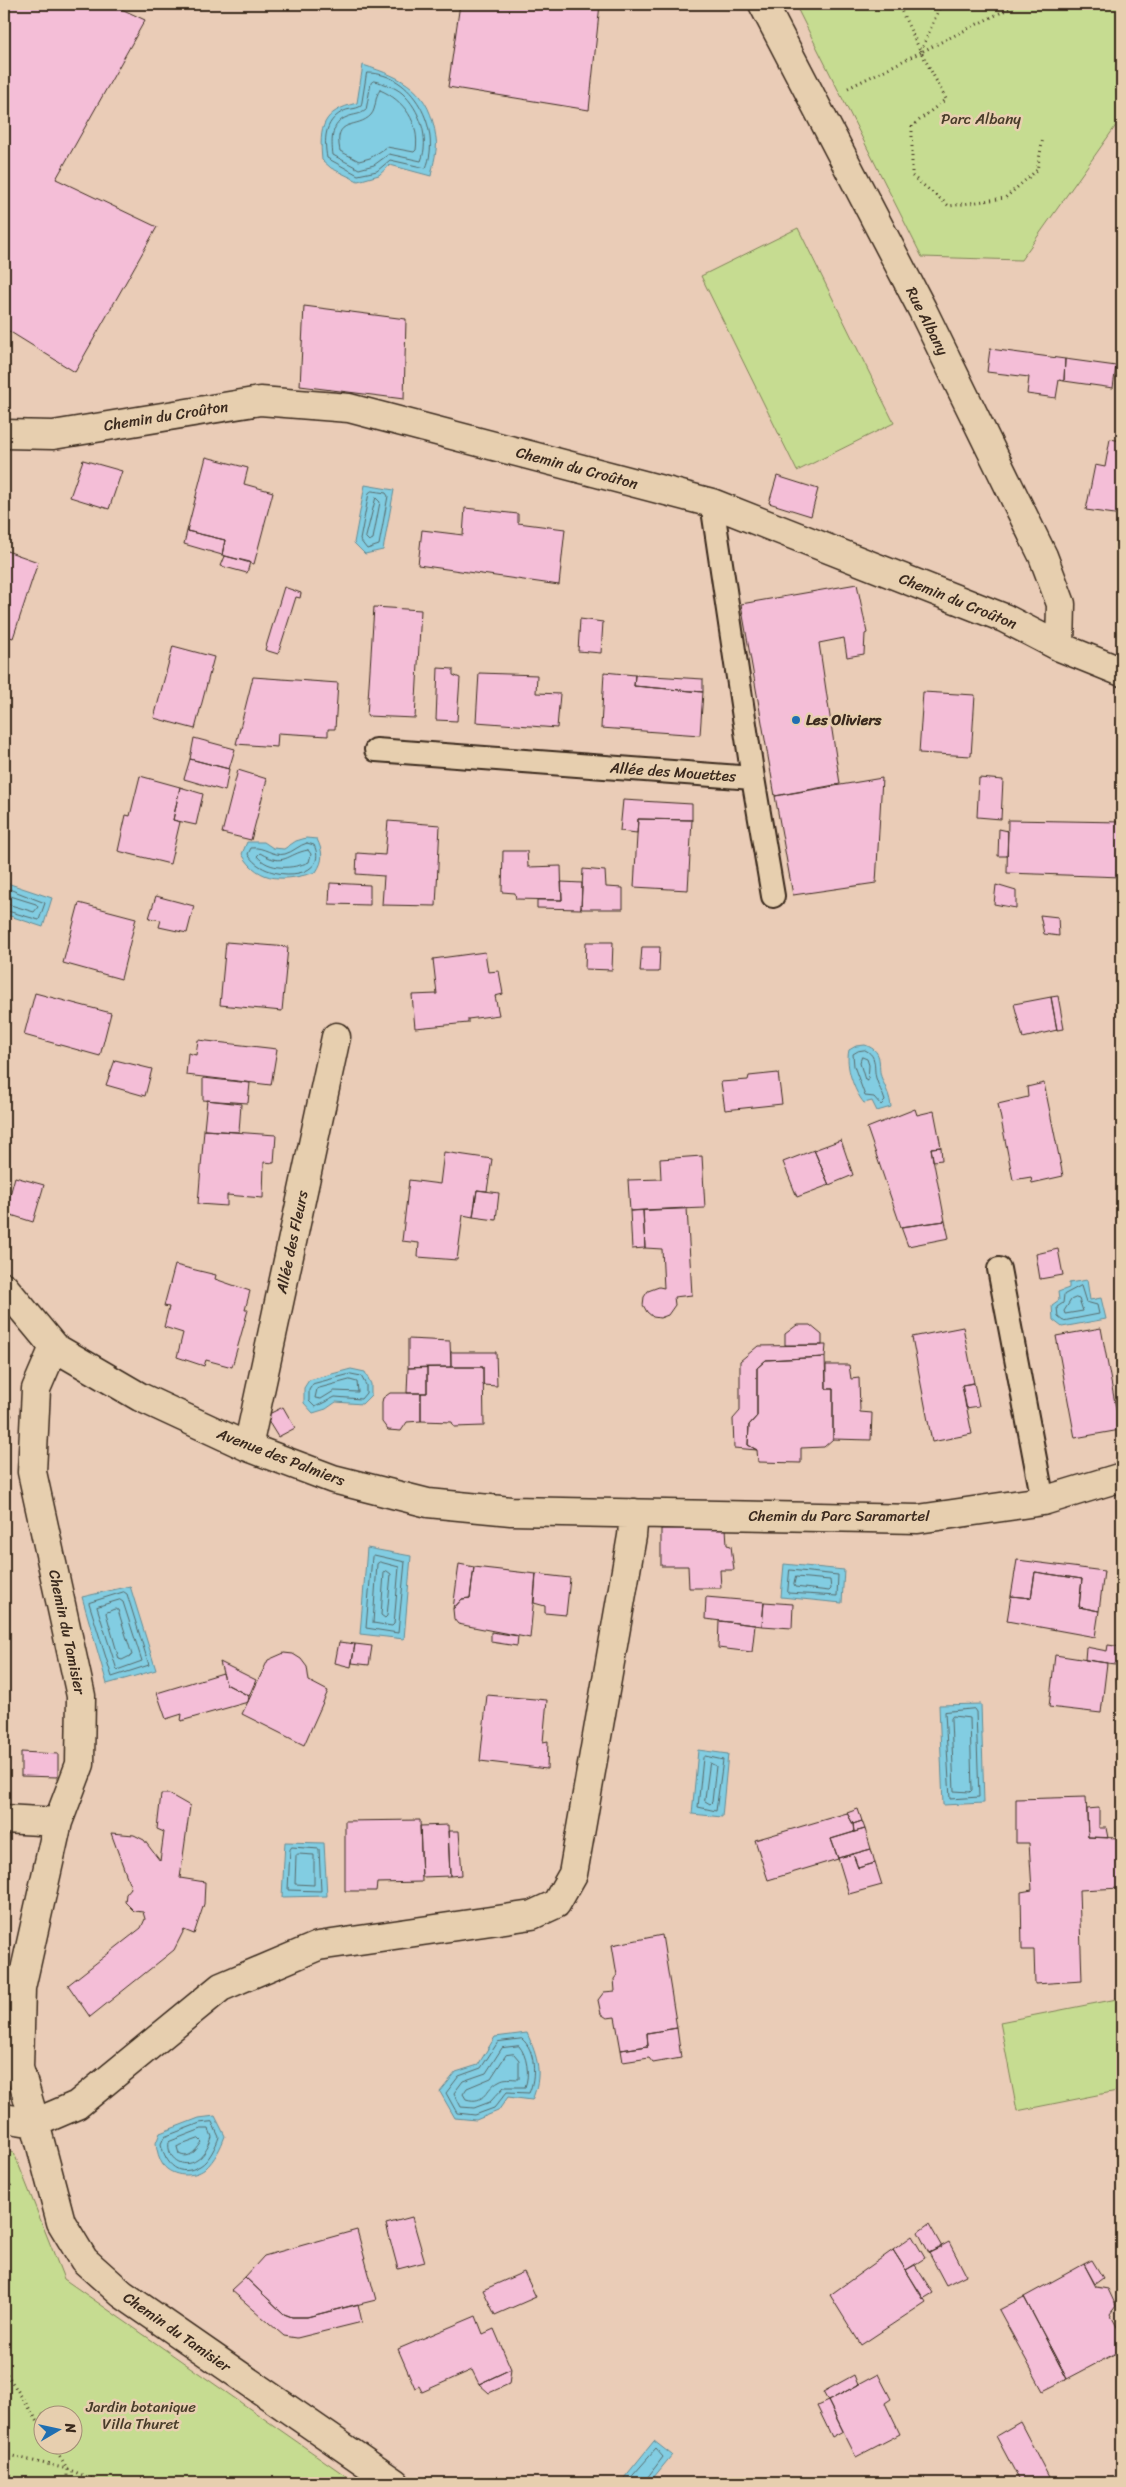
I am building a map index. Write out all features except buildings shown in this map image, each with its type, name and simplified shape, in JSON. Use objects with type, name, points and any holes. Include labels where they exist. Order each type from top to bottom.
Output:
[{"type":"street","name":"Rue Albany","points":[[763,4],[922,309],[1043,556],[1061,604],[1060,647]]},
{"type":"street","name":"Chemin du Croûton","points":[[4,434],[53,435],[260,401],[349,408],[712,503],[1004,618],[1060,647],[1122,672]]},
{"type":"street","name":"Allée des Fleurs","points":[[248,1447],[336,1037]]},
{"type":"street","name":"Avenue des Palmiers","points":[[4,1287],[54,1348],[140,1397],[248,1447],[333,1479],[428,1503],[511,1511],[634,1513]]},
{"type":"street","name":"Chemin du Tamisier","points":[[54,1348],[36,1389],[32,1472],[81,1696],[80,1764],[58,1822],[21,1988],[19,2068],[60,2222],[84,2260],[122,2294],[395,2483]]},
{"type":"street","name":"Chemin du Parc Saramartel","points":[[634,1513],[918,1519],[1043,1501],[1122,1477]]},
{"type":"street","points":[[4,2118],[35,2123],[77,2104],[221,1988],[318,1946],[532,1915],[556,1904],[573,1874],[634,1513]]},
{"type":"street","points":[[4,1819],[58,1822]]},
{"type":"lane","name":"Allée des Mouettes","points":[[376,750],[754,778],[712,503]]},
{"type":"lane","points":[[754,778],[773,896]]},
{"type":"lane","points":[[999,1269],[1043,1501]]},
{"type":"path","points":[[898,4],[946,99],[912,126],[912,176],[949,206],[1006,198],[1037,170],[1043,138]]},
{"type":"path","points":[[921,52],[940,4]]},
{"type":"path","points":[[839,92],[1018,4]]},
{"type":"path","points":[[4,2370],[32,2413]]},
{"type":"path","points":[[4,2454],[67,2469],[103,2483]]},
{"type":"path","points":[[58,2454],[67,2469],[67,2483]]},
{"type":"green space","name":"Parc Albany","points":[[795,4],[1122,4],[1122,117],[1021,260],[922,257]]},
{"type":"green space","points":[[798,228],[894,423],[797,471],[701,276]]},
{"type":"green space","points":[[1122,1998],[1122,2090],[1017,2111],[1000,2022]]},
{"type":"green space","name":"Jardin botanique Villa Thuret","points":[[4,2151],[14,2153],[64,2279],[356,2483],[4,2483]]},
{"type":"water","points":[[363,65],[403,81],[413,88],[428,108],[433,122],[436,142],[431,176],[390,165],[379,175],[358,181],[331,168],[322,160],[321,138],[325,122],[336,111],[357,103]]},
{"type":"water","points":[[365,485],[394,490],[383,550],[365,554],[354,543]]},
{"type":"water","points":[[306,838],[317,839],[322,856],[316,872],[305,875],[274,878],[265,875],[249,864],[242,854],[247,842],[264,842],[273,848],[284,849],[296,841]]},
{"type":"water","points":[[4,882],[52,898],[43,927],[4,914]]},
{"type":"water","points":[[865,1045],[876,1051],[878,1055],[880,1074],[889,1096],[891,1107],[877,1111],[872,1101],[864,1103],[854,1085],[849,1071],[849,1050],[856,1046]]},
{"type":"water","points":[[1087,1280],[1090,1300],[1101,1298],[1106,1319],[1062,1327],[1053,1320],[1052,1305],[1059,1300],[1058,1292],[1069,1288],[1069,1283]]},
{"type":"water","points":[[351,1369],[365,1372],[371,1384],[371,1395],[362,1404],[336,1402],[326,1409],[313,1413],[304,1403],[304,1388],[309,1380]]},
{"type":"water","points":[[367,1548],[411,1556],[404,1639],[360,1634]]},
{"type":"water","points":[[784,1564],[844,1570],[842,1603],[781,1597]]},
{"type":"water","points":[[130,1586],[156,1670],[107,1684],[82,1597]]},
{"type":"water","points":[[981,1704],[984,1803],[943,1805],[939,1705]]},
{"type":"water","points":[[698,1750],[728,1754],[722,1817],[692,1814]]},
{"type":"water","points":[[285,1842],[324,1843],[327,1896],[282,1897]]},
{"type":"water","points":[[527,2033],[538,2066],[537,2082],[532,2100],[508,2097],[498,2111],[476,2120],[455,2118],[440,2092],[456,2072],[478,2065],[495,2037]]},
{"type":"water","points":[[215,2116],[225,2136],[212,2162],[200,2172],[189,2175],[177,2174],[167,2169],[159,2158],[157,2149],[156,2143],[160,2133],[199,2118]]},
{"type":"water","points":[[654,2441],[672,2455],[649,2483],[620,2483]]},
{"type":"place","name":"Les Oliviers","points":[[796,720]]}]
